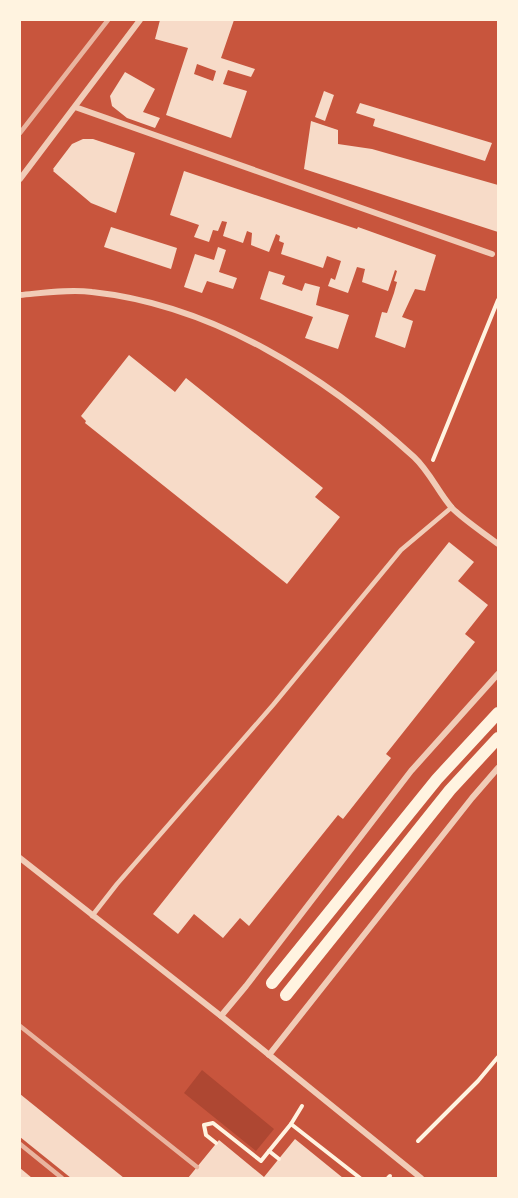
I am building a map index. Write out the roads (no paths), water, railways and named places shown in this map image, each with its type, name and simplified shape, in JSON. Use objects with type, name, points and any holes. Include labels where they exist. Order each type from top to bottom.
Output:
[{"type":"main road","points":[[272,983],[437,779],[498,713]]},
{"type":"main road","points":[[286,995],[450,790],[498,738]]},
{"type":"street","points":[[20,179],[140,20]]},
{"type":"street","points":[[75,107],[492,254]]},
{"type":"street","points":[[20,295],[89,291],[143,299],[201,318],[266,348],[353,406],[415,458],[429,472],[452,507],[498,544]]},
{"type":"street","points":[[220,1016],[246,986],[411,771],[498,674]]},
{"type":"street","points":[[269,1055],[498,768]]},
{"type":"street","points":[[20,858],[269,1055],[421,1179]]},
{"type":"lane","points":[[92,916],[117,884],[273,705],[401,550],[452,507]]},
{"type":"railway","points":[[20,133],[108,20]]},
{"type":"railway","points":[[20,1026],[197,1167]]},
{"type":"railway","points":[[20,1144],[62,1178]]}]
